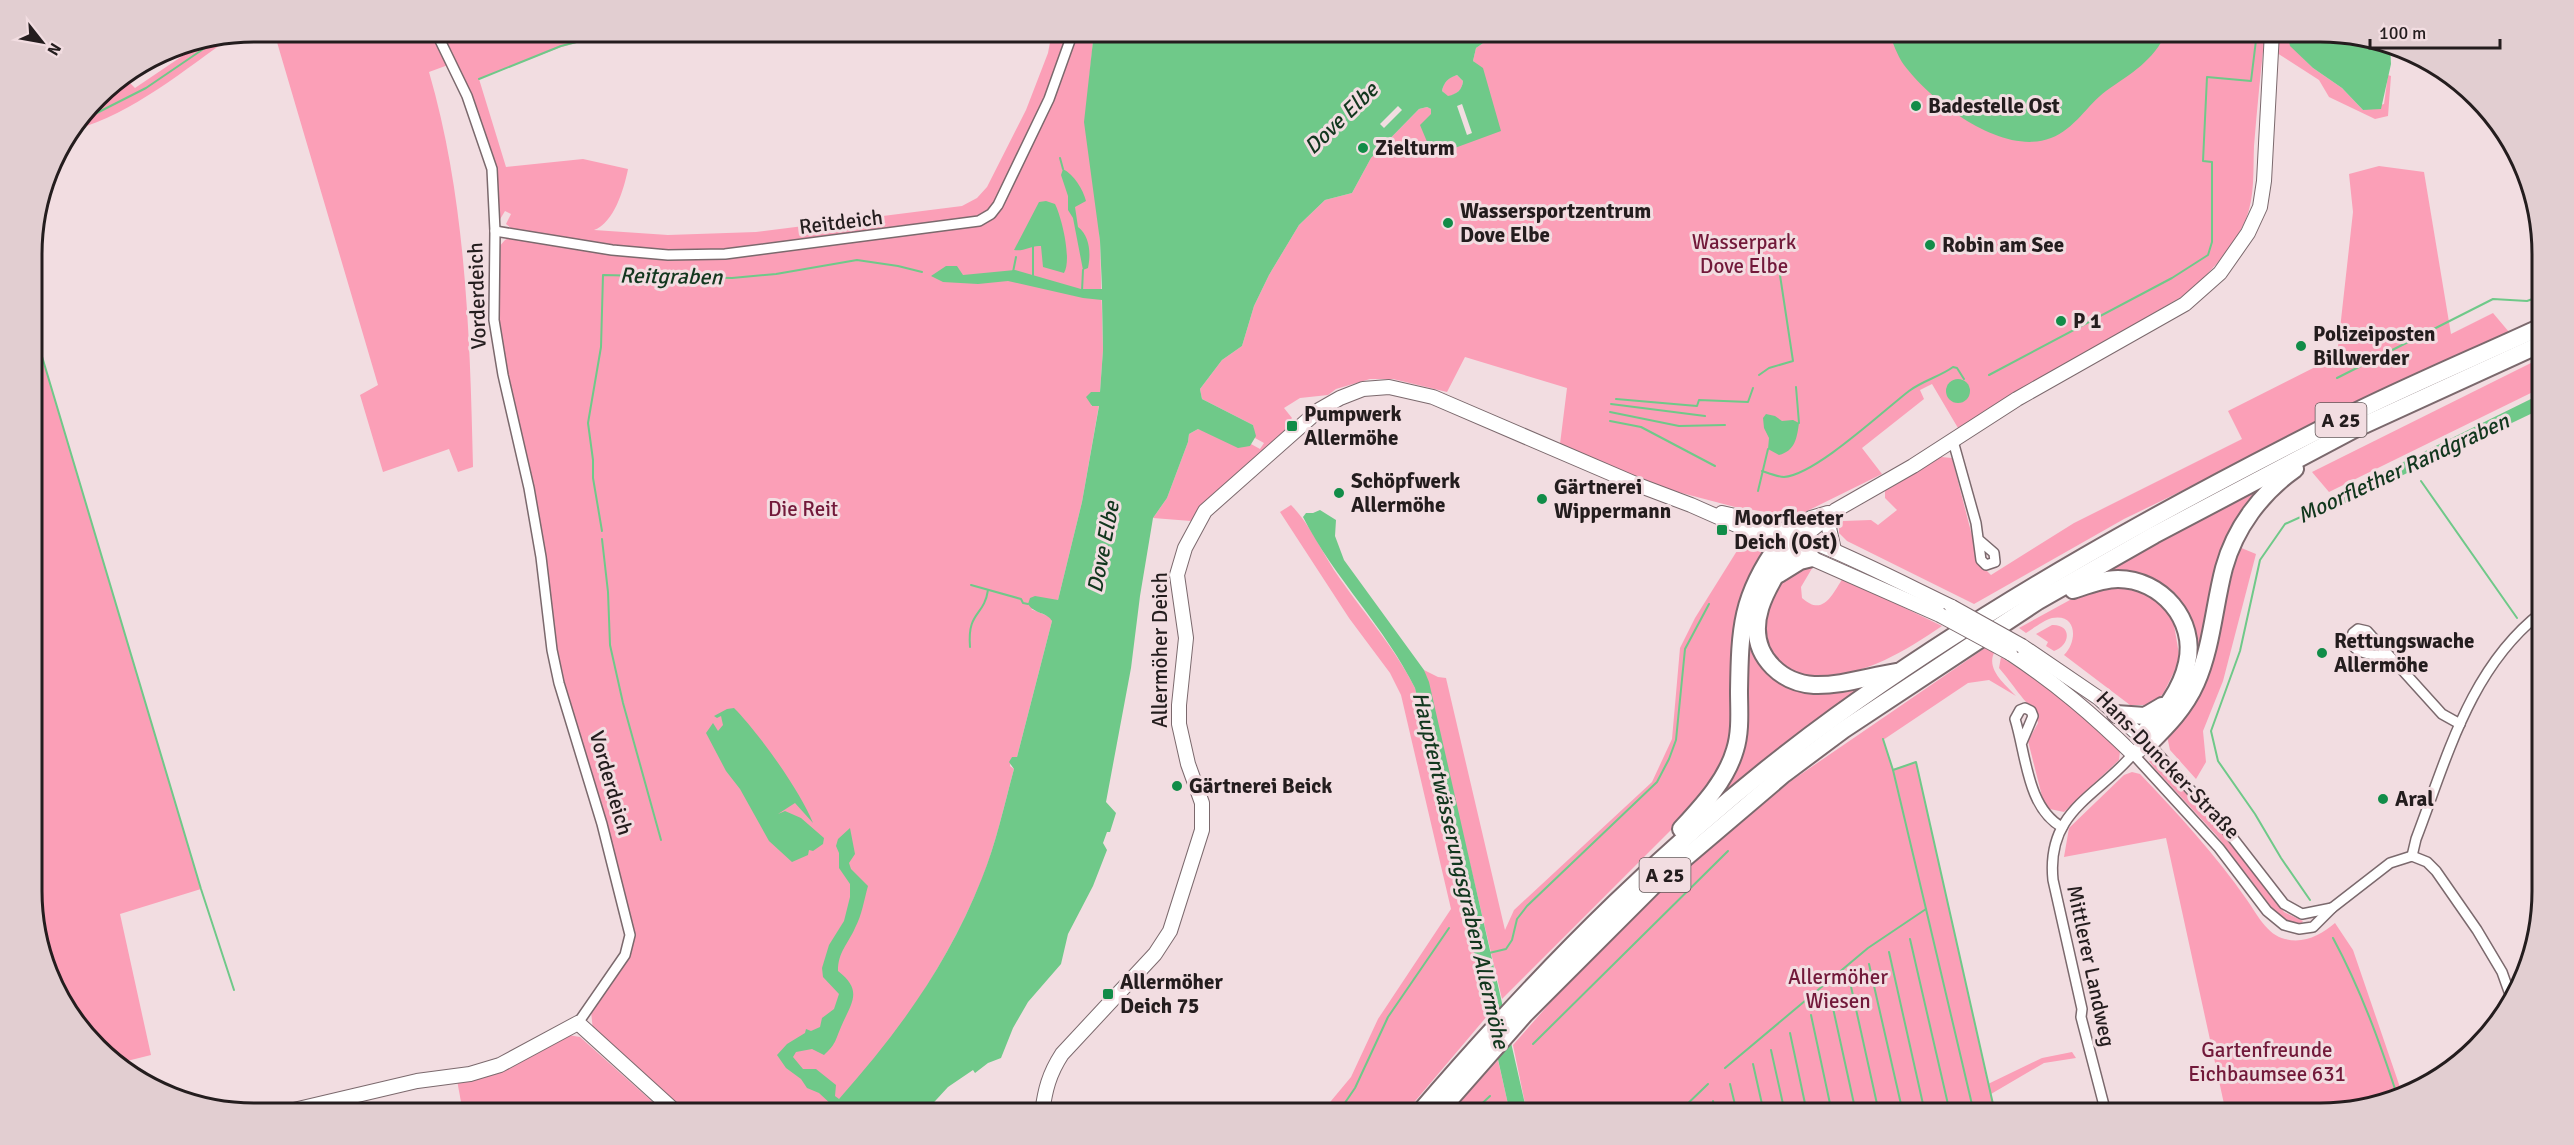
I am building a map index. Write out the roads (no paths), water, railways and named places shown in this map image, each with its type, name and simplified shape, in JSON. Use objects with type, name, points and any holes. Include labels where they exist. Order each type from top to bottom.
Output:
[{"type":"highway","name":"A 25","points":[[1428,1103],[1521,997],[1646,872],[1775,763],[1835,717],[1900,672],[2013,601],[2190,498],[2348,416],[2532,331]]},
{"type":"highway","name":"A 25","points":[[1446,1103],[1525,1014],[1657,882],[1784,774],[1876,707],[2038,601],[2154,535],[2353,430],[2532,348]]},
{"type":"highway","points":[[2144,740],[2183,707],[2198,679],[2206,658],[2224,567],[2242,525],[2263,497],[2287,474],[2353,430]]},
{"type":"highway","points":[[1785,547],[1759,612],[1757,631],[1763,656],[1779,673],[1798,683],[1813,685],[1900,672]]},
{"type":"highway","points":[[1646,872],[1708,799],[1725,774],[1735,750],[1739,727],[1740,636],[1744,614],[1753,587],[1785,547]]},
{"type":"highway","points":[[1773,578],[1793,564],[1812,558]]},
{"type":"highway","points":[[2038,601],[2092,583],[2118,579],[2146,585],[2165,597],[2184,622],[2189,645],[2188,661],[2184,676],[2144,740]]},
{"type":"highway","points":[[2116,714],[2145,716],[2167,702]]},
{"type":"street","name":"Vorderdeich","points":[[324,1103],[417,1081],[470,1074],[496,1066],[578,1023],[625,955],[630,935],[602,824],[559,683],[552,651],[538,535],[503,375],[494,320],[494,190],[487,151],[467,96],[441,42]]},
{"type":"street","name":"Reitdeich","points":[[495,231],[612,250],[668,255],[725,254],[979,221],[991,214],[998,205],[1049,99],[1069,42]]},
{"type":"street","points":[[1785,547],[1811,518],[1836,510],[1953,441],[2017,399],[2185,304],[2208,285],[2234,256],[2260,207],[2264,181],[2271,42]]},
{"type":"street","name":"Allermöher Deich","points":[[1044,1103],[1051,1070],[1062,1054],[1155,954],[1170,931],[1202,830],[1202,803],[1188,764],[1179,724],[1186,638],[1177,575],[1185,548],[1205,511],[1319,410],[1363,389],[1389,387],[1433,397],[1785,547]]},
{"type":"street","points":[[1953,441],[1962,467],[1979,540]]},
{"type":"street","name":"Allermöher Deich","points":[[1691,506],[1750,519],[1797,534]]},
{"type":"street","points":[[1834,550],[1829,528],[1836,510]]},
{"type":"street","name":"Hans-Duncker-Straße","points":[[1797,534],[1834,550],[2081,684],[2144,740],[2225,828],[2284,904],[2302,914],[2332,909]]},
{"type":"street","name":"Hans-Duncker-Straße","points":[[1785,547],[1946,611]]},
{"type":"street","points":[[2508,989],[2502,972],[2458,901],[2427,862],[2412,856],[2460,724],[2484,675],[2497,656],[2532,620]]},
{"type":"street","name":"Hans-Duncker-Straße","points":[[2016,649],[2090,712],[2133,754],[2219,848],[2277,921],[2292,928],[2307,929],[2319,922],[2332,909],[2391,863],[2412,856]]},
{"type":"street","points":[[2390,657],[2442,714],[2460,724]]},
{"type":"street","points":[[2133,754],[2144,740]]},
{"type":"street","points":[[2022,742],[2038,803],[2045,816],[2061,827]]},
{"type":"street","name":"Mittlerer Landweg","points":[[2103,1103],[2081,1017],[2082,1009],[2053,880],[2053,856],[2061,827],[2078,804],[2133,754]]},
{"type":"street","points":[[578,1023],[666,1103]]},
{"type":"water","name":"Dove Elbe","points":[[1093,42],[1485,42],[1476,48],[1473,61],[1483,68],[1501,131],[1433,156],[1420,125],[1431,114],[1431,109],[1427,107],[1419,109],[1371,158],[1352,193],[1325,200],[1299,225],[1269,275],[1254,306],[1242,346],[1222,360],[1200,389],[1202,399],[1253,425],[1256,436],[1250,446],[1238,448],[1198,429],[1189,434],[1167,498],[1153,518],[1131,668],[1106,802],[1116,813],[1110,832],[1107,832],[1103,843],[1107,850],[1093,886],[1068,934],[1061,964],[1028,1002],[1013,1028],[1001,1058],[988,1063],[975,1073],[973,1070],[948,1087],[933,1103],[830,1103],[819,1093],[807,1088],[801,1079],[786,1068],[777,1055],[787,1044],[805,1033],[806,1029],[811,1031],[820,1027],[822,1018],[834,1009],[839,994],[823,977],[822,968],[829,945],[844,921],[850,897],[850,884],[839,868],[839,853],[836,846],[838,839],[850,828],[855,854],[849,863],[851,869],[868,886],[859,918],[838,964],[838,971],[851,985],[853,998],[835,1042],[824,1055],[812,1049],[796,1052],[793,1057],[803,1069],[816,1069],[836,1085],[835,1096],[839,1099],[921,995],[954,939],[987,865],[1014,769],[1009,762],[1012,757],[1017,757],[1052,621],[1028,604],[1030,598],[1035,596],[1058,600],[1082,502],[1099,406],[1092,406],[1086,397],[1091,392],[1100,392],[1103,350],[1102,300],[1083,298],[1008,281],[978,284],[943,282],[931,276],[946,266],[957,266],[963,275],[1015,270],[1081,289],[1102,289],[1100,241],[1084,122]],"holes":[[[1457,75],[1463,81],[1454,94],[1448,96],[1442,91],[1445,83],[1454,76]]]},
{"type":"water","points":[[1893,42],[2161,42],[2148,59],[2099,97],[2067,129],[2051,138],[2032,142],[2012,140],[1991,133],[1950,109],[1916,80],[1897,53]]},
{"type":"water","points":[[2289,42],[2334,42],[2390,54],[2391,64],[2381,109],[2363,110],[2342,88],[2313,68],[2290,46]]},
{"type":"water","points":[[1063,169],[1078,183],[1086,201],[1075,207],[1078,227],[1085,235],[1089,246],[1088,268],[1083,270],[1073,218],[1068,210],[1068,196],[1061,175]]},
{"type":"water","points":[[1046,201],[1055,204],[1063,229],[1067,249],[1064,273],[1043,267],[1041,246],[1014,250],[1039,202]]},
{"type":"water","points":[[1958,379],[1963,380],[1969,386],[1969,396],[1963,402],[1958,403],[1953,402],[1947,396],[1946,391],[1947,386],[1953,380]]},
{"type":"water","points":[[2532,398],[2532,413],[2309,520],[2300,513]]},
{"type":"water","points":[[1766,414],[1782,421],[1793,420],[1799,423],[1792,447],[1779,455],[1768,449],[1769,438],[1764,428],[1763,418]]},
{"type":"water","name":"Hauptentwässerungsgraben Allermöhe","points":[[1320,510],[1336,520],[1335,536],[1344,560],[1424,670],[1429,682],[1525,1103],[1508,1103],[1415,688],[1389,644],[1315,539],[1303,517],[1306,513]]},
{"type":"water","points":[[734,708],[778,763],[799,795],[813,823],[795,803],[778,814],[785,811],[801,818],[824,838],[823,844],[813,851],[809,850],[808,855],[792,862],[769,841],[740,789],[726,771],[706,733],[713,723],[718,731],[723,725],[721,716],[717,718],[714,716]]},
{"type":"waterway","points":[[479,79],[576,42]]},
{"type":"waterway","points":[[1989,375],[2172,278],[2208,255],[2212,242],[2212,162],[2203,161],[2207,77],[2251,81],[2256,42]]},
{"type":"waterway","points":[[95,114],[146,88],[205,48]]},
{"type":"waterway","points":[[1060,158],[1063,169]]},
{"type":"waterway","points":[[1033,245],[1033,275]]},
{"type":"waterway","points":[[1013,272],[1016,257]]},
{"type":"waterway","name":"Reitgraben","points":[[602,531],[593,478],[588,423],[601,347],[603,275],[732,278],[776,274],[857,260],[922,272]]},
{"type":"waterway","points":[[1759,375],[1769,368],[1793,361],[1778,262]]},
{"type":"waterway","points":[[1082,291],[1083,270]]},
{"type":"waterway","points":[[2337,378],[2493,299],[2527,301],[2532,299]]},
{"type":"waterway","points":[[42,356],[201,889],[234,990]]},
{"type":"waterway","points":[[1762,471],[1784,477],[1797,474],[1830,454],[1920,384],[1953,367],[1957,368],[1964,379]]},
{"type":"waterway","points":[[1796,387],[1799,423]]},
{"type":"waterway","points":[[1616,399],[1697,406],[1699,400],[1748,402],[1753,388]]},
{"type":"waterway","points":[[1611,404],[1705,416]]},
{"type":"waterway","points":[[1610,412],[1679,426],[1725,425]]},
{"type":"waterway","points":[[1610,421],[1641,427],[1715,466]]},
{"type":"waterway","points":[[1758,491],[1768,449]]},
{"type":"waterway","points":[[2421,481],[2517,618]]},
{"type":"waterway","name":"Moorflether Randgraben","points":[[2305,515],[2285,524],[2260,560],[2240,651],[2211,731],[2218,761],[2310,900]]},
{"type":"waterway","points":[[602,539],[608,592],[610,645],[623,703],[661,840]]},
{"type":"waterway","points":[[971,585],[1021,599],[1023,603],[1028,604]]},
{"type":"waterway","points":[[970,647],[973,620],[983,605],[988,590]]},
{"type":"waterway","name":"Hauptentwässerungsgraben Allermöhe","points":[[1489,953],[1506,949],[1512,940],[1517,919],[1527,906],[1657,782],[1676,740],[1685,649],[1709,604]]},
{"type":"waterway","points":[[1883,739],[1893,770],[1916,762],[1993,1103]]},
{"type":"waterway","points":[[1893,770],[1926,909]]},
{"type":"waterway","points":[[1533,1044],[1728,851]]},
{"type":"waterway","points":[[1725,1068],[1868,948],[1926,909],[1972,1103]]},
{"type":"waterway","points":[[1345,1103],[1355,1088],[1388,1017],[1449,928]]},
{"type":"waterway","name":"Moorflether Randgraben","points":[[2333,938],[2369,1017],[2395,1089]]},
{"type":"waterway","points":[[1910,939],[1948,1103]]},
{"type":"waterway","points":[[1889,952],[1923,1103]]},
{"type":"waterway","points":[[1869,964],[1901,1103]]},
{"type":"waterway","points":[[1850,982],[1877,1103]]},
{"type":"waterway","points":[[1831,999],[1854,1103]]},
{"type":"waterway","points":[[1811,1015],[1830,1103]]},
{"type":"waterway","points":[[1790,1033],[1805,1103]]},
{"type":"waterway","points":[[1771,1050],[1783,1103]]},
{"type":"waterway","points":[[1753,1064],[1762,1103]]},
{"type":"waterway","points":[[1688,1103],[1708,1084]]},
{"type":"waterway","points":[[1730,1084],[1735,1103]]},
{"type":"waterway","points":[[1483,1103],[1490,1096]]},
{"type":"place","name":"Badestelle Ost","points":[[1916,106]]},
{"type":"place","name":"Zielturm","points":[[1363,148]]},
{"type":"place","name":"Wassersportzentrum Dove Elbe","points":[[1448,223]]},
{"type":"place","name":"Robin am See","points":[[1930,245]]},
{"type":"place","name":"P 1","points":[[2061,321]]},
{"type":"place","name":"Polizeiposten Billwerder","points":[[2301,346]]},
{"type":"place","name":"Pumpwerk Allermöhe","points":[[1292,426]]},
{"type":"place","name":"Schöpfwerk Allermöhe","points":[[1339,493]]},
{"type":"place","name":"Gärtnerei Wippermann","points":[[1542,499]]},
{"type":"place","name":"Moorfleeter Deich (Ost)","points":[[1722,530]]},
{"type":"place","name":"Rettungswache Allermöhe","points":[[2322,653]]},
{"type":"place","name":"Gärtnerei Beick","points":[[1177,786]]},
{"type":"place","name":"Aral","points":[[2383,799]]},
{"type":"place","name":"Allermöher Deich 75","points":[[1108,994]]},
{"type":"park label","name":"Wasserpark Dove Elbe","points":[[1744,254]]},
{"type":"park label","name":"Die Reit","points":[[803,509]]},
{"type":"park label","name":"Allermöher Wiesen","points":[[1838,989]]},
{"type":"park label","name":"Gartenfreunde Eichbaumsee 631","points":[[2267,1062]]}]
